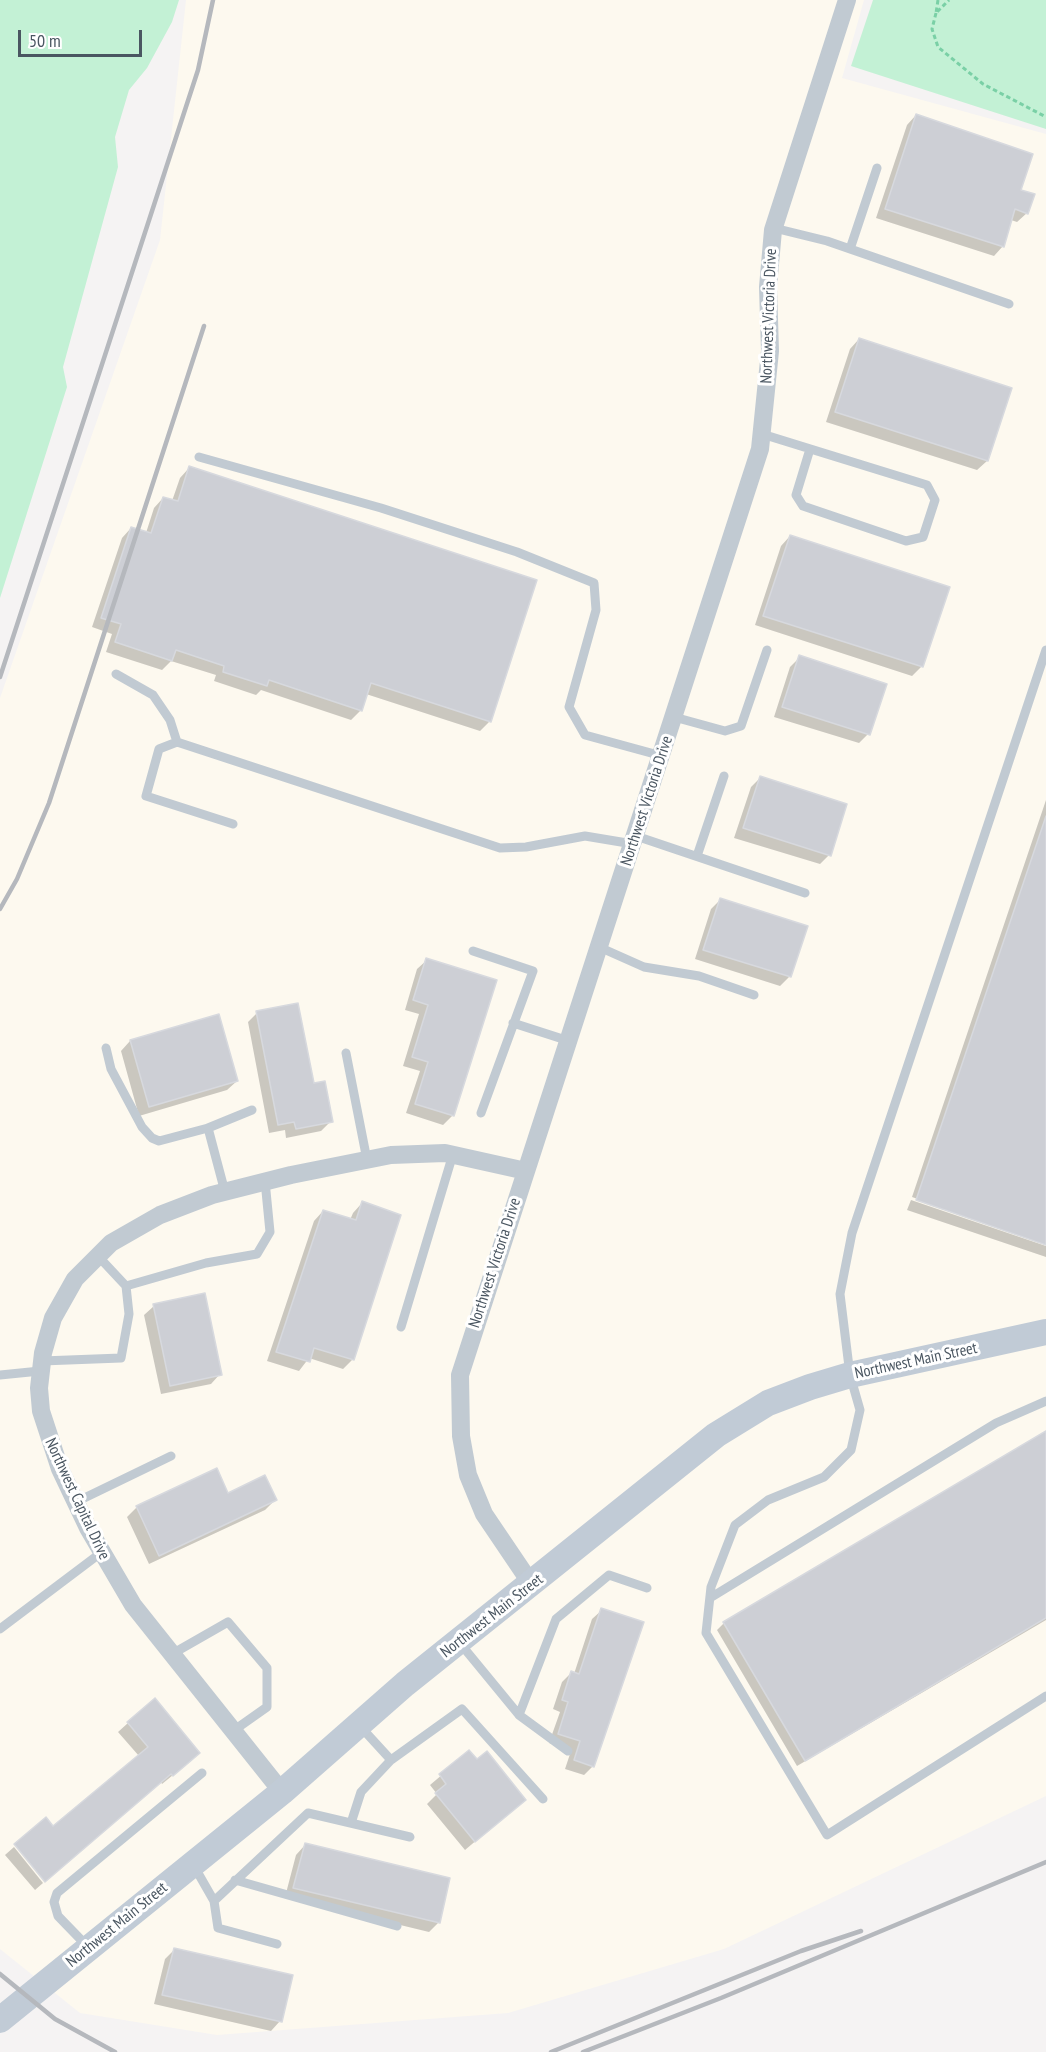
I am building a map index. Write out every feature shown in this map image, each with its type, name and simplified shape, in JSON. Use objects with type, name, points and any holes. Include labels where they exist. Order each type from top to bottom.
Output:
[{"type":"street","name":"Northwest Victoria Drive","points":[[532,1585],[484,1514],[468,1475],[461,1436],[459,1394],[465,1354],[662,756],[760,449],[770,351],[768,286],[774,228],[847,0]]},
{"type":"street","name":"Northwest Capital Drive","points":[[282,1792],[133,1605],[76,1502],[46,1434],[40,1411],[41,1366],[47,1335],[75,1279],[97,1255],[128,1232],[160,1215],[225,1192],[265,1181],[391,1155],[453,1154],[526,1171]]},
{"type":"street","name":"Northwest Main Street","points":[[0,2020],[282,1792],[459,1642],[716,1435],[768,1403],[810,1387],[850,1375],[1046,1332]]},
{"type":"lane","points":[[850,249],[877,168]]},
{"type":"lane","points":[[774,228],[850,249],[1010,304]]},
{"type":"lane","points":[[762,434],[927,485],[935,500],[923,537],[906,541],[803,506],[796,495],[810,449]]},
{"type":"lane","points":[[199,457],[381,508],[517,552],[594,583],[596,610],[569,707],[585,735],[662,756]]},
{"type":"lane","points":[[674,717],[725,731],[741,726],[767,650]]},
{"type":"lane","points":[[1046,650],[852,1233],[840,1294],[850,1375],[860,1410],[851,1450],[824,1477],[768,1500],[735,1525],[711,1587],[706,1633],[827,1834],[1046,1696]]},
{"type":"lane","points":[[116,674],[153,695],[170,720],[177,742]]},
{"type":"lane","points":[[233,824],[146,796],[159,749],[177,742],[500,848],[525,847],[585,836],[634,840],[697,856],[805,893]]},
{"type":"lane","points":[[697,856],[724,776]]},
{"type":"lane","points":[[599,947],[644,968],[699,976],[754,995]]},
{"type":"lane","points":[[473,951],[533,971],[481,1113]]},
{"type":"lane","points":[[513,1023],[568,1041]]},
{"type":"lane","points":[[105,1048],[111,1069],[142,1127],[152,1138],[159,1141],[208,1128],[252,1110]]},
{"type":"lane","points":[[346,1053],[367,1160]]},
{"type":"lane","points":[[208,1128],[225,1192]]},
{"type":"lane","points":[[401,1327],[453,1154]]},
{"type":"lane","points":[[126,1286],[206,1263],[257,1254],[270,1232],[265,1181]]},
{"type":"lane","points":[[0,1375],[41,1366],[121,1358],[129,1314],[126,1286],[97,1255]]},
{"type":"lane","points":[[710,1598],[996,1423],[1046,1401]]},
{"type":"lane","points":[[76,1502],[171,1456]]},
{"type":"lane","points":[[0,1629],[102,1552]]},
{"type":"lane","points":[[519,1715],[556,1619],[609,1575],[647,1588]]},
{"type":"lane","points":[[172,1654],[228,1622],[267,1668],[267,1707],[233,1731]]},
{"type":"lane","points":[[459,1642],[519,1715],[568,1751]]},
{"type":"lane","points":[[351,1823],[361,1792],[391,1760],[462,1709],[543,1799]]},
{"type":"lane","points":[[359,1725],[391,1760]]},
{"type":"lane","points":[[89,1948],[58,1916],[54,1902],[57,1893],[202,1773]]},
{"type":"lane","points":[[214,1901],[308,1812],[410,1837]]},
{"type":"lane","points":[[192,1864],[214,1901],[218,1928],[277,1944]]},
{"type":"lane","points":[[236,1880],[397,1926]]},
{"type":"path","points":[[938,0],[932,29],[938,47],[983,84],[1046,117]]},
{"type":"path","points":[[936,13],[950,0]]},
{"type":"shaded area","points":[[186,0],[864,0],[842,78],[1046,134],[1046,1796],[724,1949],[508,2013],[217,2035],[80,2013],[0,1949],[0,698],[160,240]]},
{"type":"green space","points":[[0,0],[179,0],[172,22],[147,68],[129,90],[115,137],[118,167],[63,367],[67,387],[0,598]]},
{"type":"green space","points":[[873,0],[1046,0],[1046,129],[851,66]]},
{"type":"building","points":[[916,114],[1033,154],[1021,190],[1035,194],[1028,214],[1015,209],[1004,247],[885,209]]},
{"type":"building","points":[[859,338],[1012,388],[988,461],[835,412]]},
{"type":"building","points":[[189,466],[537,580],[491,722],[371,683],[362,711],[269,680],[267,686],[223,672],[224,666],[176,650],[172,661],[115,642],[121,624],[101,618],[131,527],[151,533],[163,497],[178,501]]},
{"type":"building","points":[[790,535],[950,587],[923,667],[763,616]]},
{"type":"building","points":[[799,655],[887,684],[870,735],[782,707]]},
{"type":"building","points":[[760,776],[847,804],[831,856],[743,828]]},
{"type":"building","points":[[1046,816],[1046,1245],[916,1200]]},
{"type":"building","points":[[720,898],[808,926],[791,977],[703,950]]},
{"type":"building","points":[[426,958],[497,980],[454,1116],[415,1104],[428,1062],[412,1057],[428,1005],[413,1000]]},
{"type":"building","points":[[298,1003],[314,1083],[325,1081],[333,1122],[296,1129],[294,1122],[278,1125],[256,1011]]},
{"type":"building","points":[[219,1014],[238,1081],[149,1107],[130,1040]]},
{"type":"building","points":[[362,1201],[401,1215],[354,1360],[314,1348],[310,1362],[276,1352],[323,1210],[356,1220]]},
{"type":"building","points":[[205,1293],[222,1375],[170,1386],[153,1304]]},
{"type":"building","points":[[1046,1431],[1046,1618],[805,1761],[723,1622]]},
{"type":"building","points":[[217,1468],[228,1493],[265,1475],[277,1500],[159,1556],[136,1506]]},
{"type":"building","points":[[601,1608],[644,1622],[594,1767],[574,1760],[580,1741],[558,1734],[568,1702],[562,1700],[571,1671],[579,1674]]},
{"type":"building","points":[[155,1698],[200,1753],[173,1776],[171,1774],[45,1882],[14,1844],[46,1817],[53,1826],[148,1747],[127,1722]]},
{"type":"building","points":[[469,1750],[477,1759],[487,1751],[526,1800],[475,1842],[435,1793],[446,1784],[439,1774]]},
{"type":"building","points":[[305,1843],[450,1878],[440,1923],[293,1888]]},
{"type":"building","points":[[174,1948],[293,1975],[282,2022],[162,1995]]},
{"type":"railway","points":[[0,677],[198,70],[213,0]]},
{"type":"railway","points":[[0,909],[17,879],[49,803],[204,326]]},
{"type":"railway","points":[[583,2052],[721,1998],[1046,1862]]},
{"type":"railway","points":[[551,2052],[801,1951],[861,1931]]},
{"type":"railway","points":[[0,1974],[55,2019],[115,2052]]}]
